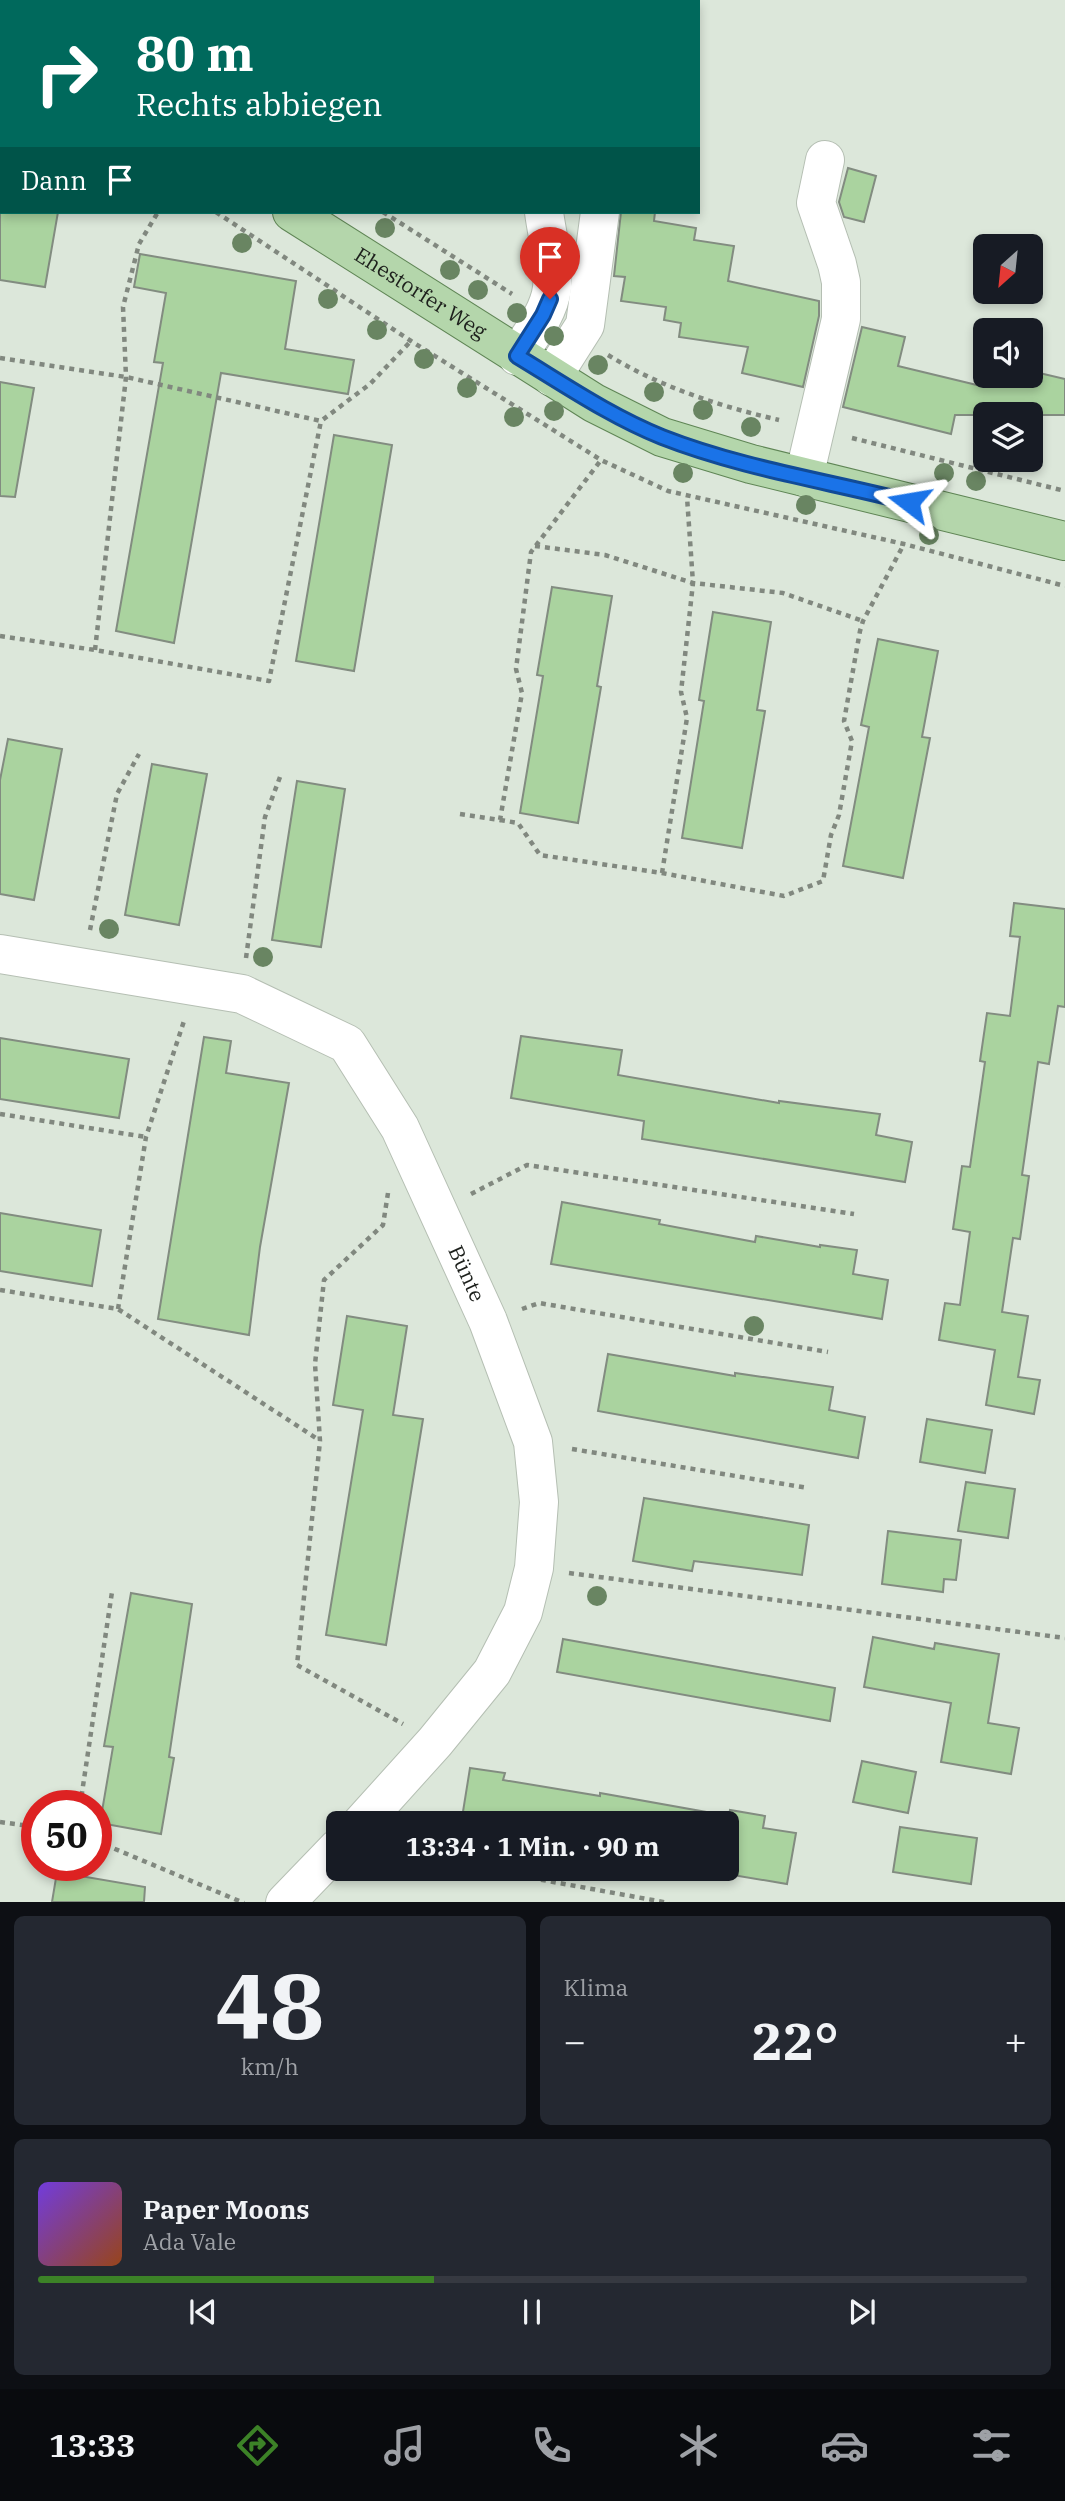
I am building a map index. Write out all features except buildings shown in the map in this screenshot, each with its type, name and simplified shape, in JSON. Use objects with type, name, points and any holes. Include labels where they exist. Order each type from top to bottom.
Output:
[{"type":"main road","name":"Ehestorfer Weg","points":[[295,214],[517,356],[622,419],[662,437],[705,452],[1065,541]]},
{"type":"street","points":[[804,477],[841,319],[842,304],[837,264],[816,203],[825,160]]},
{"type":"street","points":[[517,356],[543,315],[552,289],[544,214]]},
{"type":"street","points":[[552,377],[585,325],[600,214]]},
{"type":"street","name":"Bünte","points":[[0,954],[242,994],[347,1044],[400,1128],[488,1321],[533,1442],[539,1502],[534,1568],[523,1612],[492,1672],[435,1742],[373,1811]]},
{"type":"street","points":[[285,1902],[326,1860]]},
{"type":"path","points":[[95,650],[126,377],[123,307],[139,244],[157,214]]},
{"type":"path","points":[[386,214],[543,315]]},
{"type":"path","points":[[577,335],[629,368],[676,390],[742,411],[1065,491]]},
{"type":"path","points":[[0,636],[269,681],[321,421],[370,384],[411,341]]},
{"type":"path","points":[[0,358],[126,377],[321,421]]},
{"type":"path","points":[[500,820],[522,693],[516,668],[531,552],[601,460]]},
{"type":"path","points":[[662,873],[687,718],[681,692],[693,583],[687,497]]},
{"type":"path","points":[[460,814],[518,823],[540,855],[662,873],[784,897],[823,881],[831,835],[839,815],[852,741],[845,721],[863,621],[904,544]]},
{"type":"path","points":[[536,546],[605,555],[693,583],[783,593],[863,621]]},
{"type":"path","points":[[83,967],[117,794],[139,754]]},
{"type":"path","points":[[242,994],[265,817],[280,778]]},
{"type":"path","points":[[118,1309],[146,1137],[196,985]]},
{"type":"path","points":[[0,1114],[146,1137]]},
{"type":"path","points":[[439,1210],[527,1165],[854,1214]]},
{"type":"path","points":[[389,1189],[383,1225],[324,1280],[315,1364],[320,1441],[297,1665],[435,1742]]},
{"type":"path","points":[[0,1290],[118,1309],[320,1441]]},
{"type":"path","points":[[488,1321],[538,1303],[828,1352]]},
{"type":"path","points":[[533,1442],[808,1488]]},
{"type":"path","points":[[534,1568],[1065,1638]]},
{"type":"path","points":[[82,1790],[112,1592]]},
{"type":"path","points":[[0,1822],[21,1825]]},
{"type":"path","points":[[112,1848],[244,1902]]},
{"type":"path","points":[[550,1881],[669,1902]]},
{"type":"route","points":[[550,299],[517,356],[622,419],[705,452],[909,502]]}]
